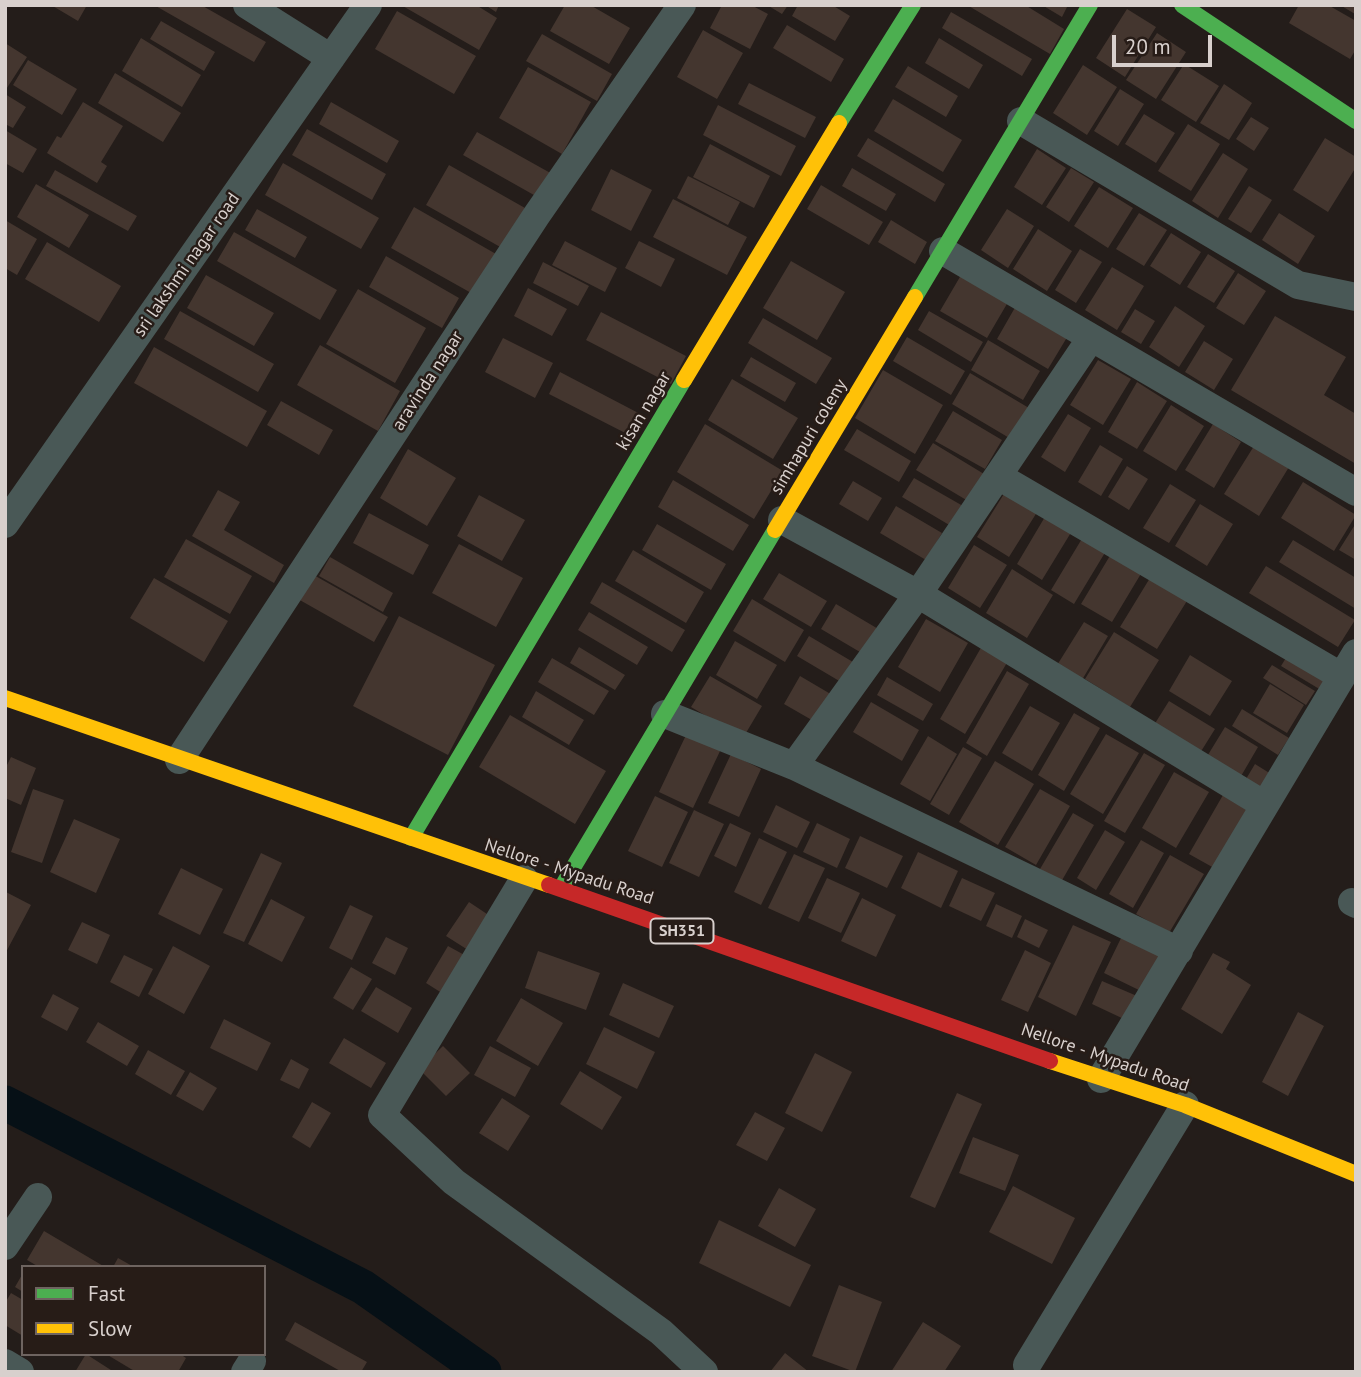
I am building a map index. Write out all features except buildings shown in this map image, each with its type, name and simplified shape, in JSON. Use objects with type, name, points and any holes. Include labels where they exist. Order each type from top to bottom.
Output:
[{"type":"street","points":[[247,5],[331,58]]},
{"type":"street","name":"sri lakshmi nagar road","points":[[5,524],[368,5]]},
{"type":"street","name":"aravinda nagar","points":[[179,760],[528,228],[682,5]]},
{"type":"street","name":"kisan nagar","points":[[411,838],[814,163],[913,5]]},
{"type":"street","name":"simhapuri coleny","points":[[561,888],[1090,5]]},
{"type":"street","points":[[1182,5],[1356,121]]},
{"type":"street","points":[[1021,121],[1298,285],[1356,297]]},
{"type":"street","points":[[943,251],[1356,492]]},
{"type":"street","points":[[793,766],[918,594],[1091,338]]},
{"type":"street","points":[[998,476],[1348,665],[1101,1079]]},
{"type":"street","points":[[782,520],[918,594],[1263,804]]},
{"type":"street","name":"Nellore - Mypadu Road","points":[[5,698],[524,879],[561,888],[1101,1079],[1185,1105],[1356,1174]]},
{"type":"street","points":[[665,714],[793,766],[1179,951]]},
{"type":"street","points":[[524,879],[382,1115],[454,1182],[661,1332],[704,1372]]},
{"type":"street","points":[[1027,1365],[1185,1105]]},
{"type":"street","points":[[5,1245],[38,1197]]},
{"type":"street","points":[[5,1363],[20,1372]]},
{"type":"waterway","points":[[5,1103],[363,1287],[484,1372]]},
{"type":"traffic: fast","points":[[839,123],[913,5]]},
{"type":"traffic: fast","points":[[915,297],[1090,5]]},
{"type":"traffic: fast","points":[[1182,5],[1356,121]]},
{"type":"traffic: fast","points":[[411,838],[684,380]]},
{"type":"traffic: fast","points":[[561,888],[775,530]]},
{"type":"traffic: slow","points":[[684,380],[839,123]]},
{"type":"traffic: slow","points":[[775,530],[915,297]]},
{"type":"traffic: slow","points":[[5,698],[549,885]]},
{"type":"traffic: slow","points":[[1050,1061],[1185,1105],[1356,1174]]},
{"type":"traffic: jam","points":[[549,885],[1050,1061]]}]
